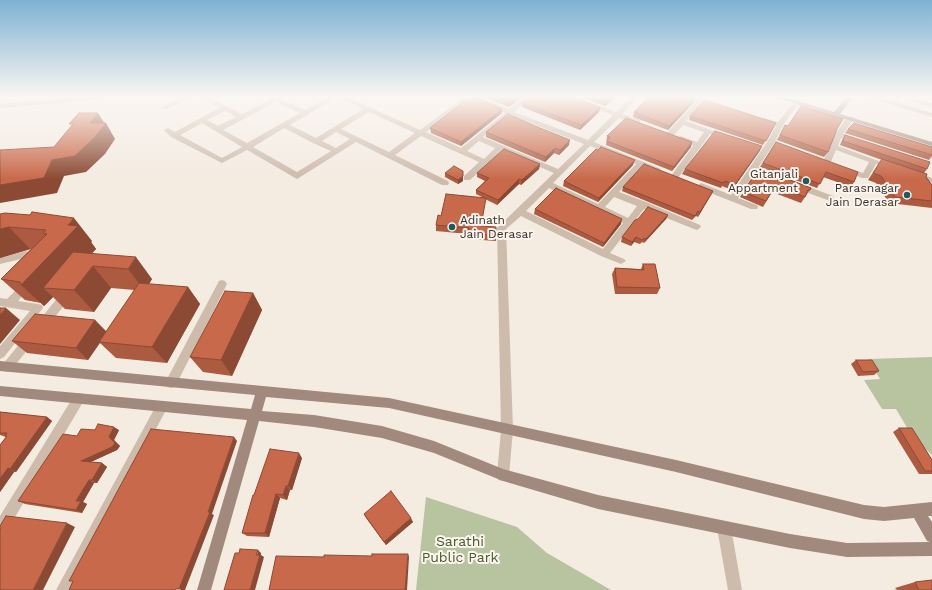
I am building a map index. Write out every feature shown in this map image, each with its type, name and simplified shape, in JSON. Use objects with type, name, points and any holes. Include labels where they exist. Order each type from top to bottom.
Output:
[{"type":"street","points":[[190,125],[171,132],[222,162],[283,125],[337,151]]},
{"type":"street","points":[[210,125],[297,176],[356,138]]},
{"type":"street","points":[[218,129],[227,125]]},
{"type":"street","points":[[316,141],[343,125]]},
{"type":"street","points":[[403,125],[485,162]]},
{"type":"street","points":[[390,156],[433,125]]},
{"type":"street","points":[[462,151],[494,125]]},
{"type":"street","points":[[541,125],[754,207]]},
{"type":"street","points":[[503,475],[507,430],[501,228],[520,212],[606,125]]},
{"type":"street","points":[[679,125],[667,133],[699,146]]},
{"type":"street","points":[[690,125],[737,141]]},
{"type":"street","points":[[733,199],[756,170],[761,149],[775,144],[780,125]]},
{"type":"street","points":[[847,125],[840,135],[830,164],[865,176],[874,161]]},
{"type":"street","points":[[872,125],[932,144]]},
{"type":"street","points":[[873,125],[932,141]]},
{"type":"street","points":[[336,129],[445,183]]},
{"type":"street","points":[[676,176],[709,131]]},
{"type":"street","points":[[840,135],[861,142]]},
{"type":"street","points":[[478,138],[559,172]]},
{"type":"street","points":[[835,147],[888,166]]},
{"type":"street","points":[[467,178],[500,148]]},
{"type":"street","points":[[599,208],[640,163]]},
{"type":"street","points":[[902,170],[929,183]]},
{"type":"street","points":[[788,182],[830,198]]},
{"type":"street","points":[[548,184],[629,222]]},
{"type":"street","points":[[613,193],[697,227]]},
{"type":"street","points":[[604,254],[643,204]]},
{"type":"street","points":[[520,212],[621,261]]},
{"type":"street","points":[[0,261],[26,254],[48,264]]},
{"type":"street","points":[[4,302],[37,276]]},
{"type":"street","points":[[4,366],[76,284]]},
{"type":"street","points":[[171,383],[222,284]]},
{"type":"street","points":[[0,354],[38,308],[4,302]]},
{"type":"street","points":[[4,366],[389,403],[676,466],[864,512],[884,514],[932,510]]},
{"type":"street","points":[[0,391],[314,421],[388,434],[434,447],[503,475],[598,502],[790,541],[847,550],[932,549]]},
{"type":"street","points":[[204,590],[262,391]]},
{"type":"street","points":[[0,529],[79,398]]},
{"type":"street","points":[[63,590],[162,406]]},
{"type":"street","points":[[918,512],[932,536]]},
{"type":"street","points":[[724,528],[735,590]]},
{"type":"green space","points":[[932,357],[932,455],[912,436],[896,409],[882,409],[864,380],[880,379],[868,359]]},
{"type":"green space","name":"Sarathi Public Park","points":[[426,497],[517,527],[547,553],[611,590],[416,590]]},
{"type":"building","points":[[73,125],[105,125],[94,138],[75,156],[52,160],[44,178],[0,185],[0,150],[54,147]]},
{"type":"building","points":[[434,125],[483,125],[461,142],[430,128]]},
{"type":"building","points":[[495,125],[532,125],[570,140],[560,150],[555,148],[546,157],[486,132]]},
{"type":"building","points":[[619,125],[644,125],[692,142],[674,167],[607,141],[610,137],[607,136]]},
{"type":"building","points":[[716,125],[775,125],[766,141]]},
{"type":"building","points":[[785,125],[788,126],[789,125],[840,125],[828,152],[780,135]]},
{"type":"building","points":[[852,125],[859,125],[932,147],[932,155],[848,129]]},
{"type":"building","points":[[715,131],[762,146],[735,185],[725,181],[723,183],[685,169]]},
{"type":"building","points":[[845,135],[930,162],[927,169],[843,141]]},
{"type":"building","points":[[776,142],[858,172],[854,182],[826,172],[820,184],[763,163]]},
{"type":"building","points":[[601,147],[635,160],[599,198],[564,181],[596,149],[598,150]]},
{"type":"building","points":[[504,149],[540,164],[522,180],[519,179],[498,200],[476,190],[489,178],[477,173]]},
{"type":"building","points":[[882,159],[927,174],[926,177],[932,185],[932,201],[895,197],[881,176],[873,173]]},
{"type":"building","points":[[644,164],[713,191],[700,212],[698,211],[695,216],[623,187]]},
{"type":"building","points":[[454,166],[463,171],[463,176],[458,180],[445,173]]},
{"type":"building","points":[[759,168],[811,188],[808,190],[805,197],[775,186],[766,201],[743,192]]},
{"type":"building","points":[[556,188],[622,219],[604,243],[535,209]]},
{"type":"building","points":[[446,194],[486,198],[481,226],[496,227],[496,236],[468,233],[469,228],[436,225],[438,215],[441,216]]},
{"type":"building","points":[[648,207],[668,215],[646,239],[644,238],[642,240],[636,237],[632,242],[622,237],[635,220],[638,219]]},
{"type":"building","points":[[32,212],[74,218],[68,225],[78,226],[21,285],[20,282],[1,279],[47,234],[43,233],[46,230],[9,227],[0,229],[0,214],[30,215]]},
{"type":"building","points":[[73,252],[136,257],[128,269],[93,266],[74,290],[43,288]]},
{"type":"building","points":[[643,264],[655,264],[660,288],[617,287],[615,268],[644,270]]},
{"type":"building","points":[[139,283],[188,287],[152,347],[99,342]]},
{"type":"building","points":[[225,291],[253,293],[221,360],[190,357]]},
{"type":"building","points":[[0,308],[6,308],[0,315]]},
{"type":"building","points":[[35,314],[95,320],[76,348],[12,341]]},
{"type":"building","points":[[856,360],[872,360],[879,371],[863,372]]},
{"type":"building","points":[[0,412],[47,417],[10,469],[8,468],[0,479],[0,445],[7,436],[5,436],[7,433],[0,433]]},
{"type":"building","points":[[98,424],[114,427],[109,437],[115,443],[112,447],[81,461],[102,463],[92,480],[89,480],[76,501],[81,501],[76,510],[18,501],[63,434],[77,436],[81,429],[95,430]]},
{"type":"building","points":[[899,428],[912,428],[932,460],[932,471],[925,471]]},
{"type":"building","points":[[151,429],[234,437],[208,512],[210,512],[179,589],[69,590],[73,581],[69,581]]},
{"type":"building","points":[[270,449],[299,453],[288,486],[286,486],[283,495],[276,494],[265,533],[242,533],[253,495]]},
{"type":"building","points":[[391,491],[411,518],[384,542],[364,514]]},
{"type":"building","points":[[6,516],[67,523],[33,590],[0,590],[0,526]]},
{"type":"building","points":[[240,549],[258,550],[256,555],[260,555],[250,590],[224,590],[235,553],[239,553]]},
{"type":"building","points":[[372,554],[408,554],[405,590],[269,590],[276,556],[372,556]]},
{"type":"building","points":[[932,580],[932,590],[919,590],[915,582]]},
{"type":"place","name":"Gitanjali Appartment","points":[[806,181]]},
{"type":"place","name":"Parasnagar Jain Derasar","points":[[907,195]]},
{"type":"place","name":"Adinath Jain Derasar","points":[[452,227]]}]
